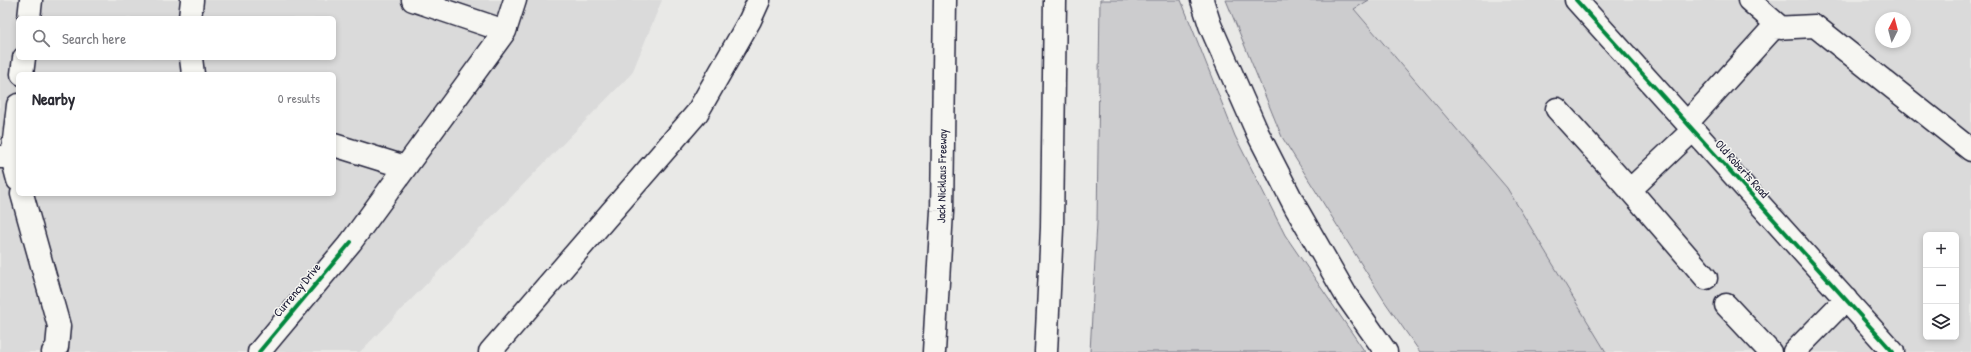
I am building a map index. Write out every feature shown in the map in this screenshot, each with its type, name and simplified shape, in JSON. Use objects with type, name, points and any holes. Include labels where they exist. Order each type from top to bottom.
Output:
[{"type":"main road","points":[[28,16],[31,0]]},
{"type":"main road","points":[[190,16],[192,0]]},
{"type":"main road","points":[[413,0],[505,32]]},
{"type":"main road","name":"Currency Drive","points":[[259,352],[351,242],[505,32],[515,0]]},
{"type":"main road","points":[[490,352],[696,113],[750,20],[759,0]]},
{"type":"main road","name":"Jack Nicklaus Freeway","points":[[934,352],[942,210],[945,0]]},
{"type":"main road","points":[[1046,352],[1052,228],[1055,0]]},
{"type":"main road","points":[[1202,0],[1210,25],[1265,148],[1296,208],[1346,295],[1386,352]]},
{"type":"main road","name":"Old Roberts Road","points":[[1576,0],[1893,352]]},
{"type":"main road","points":[[1749,0],[1781,28]]},
{"type":"main road","points":[[1630,190],[1690,127],[1772,28],[1815,26],[1971,150]]},
{"type":"main road","points":[[22,72],[24,60]]},
{"type":"main road","points":[[191,60],[193,72]]},
{"type":"main road","points":[[1557,109],[1706,278]]},
{"type":"main road","points":[[16,114],[6,157],[16,176]]},
{"type":"main road","points":[[336,146],[405,167]]},
{"type":"main road","points":[[23,196],[59,326],[57,347],[53,352]]},
{"type":"main road","points":[[1794,352],[1846,299]]},
{"type":"main road","points":[[1726,305],[1770,352]]},
{"type":"shaded area","points":[[0,0],[662,0],[632,73],[360,352],[0,352]]},
{"type":"shaded area","points":[[1100,0],[1181,0],[1235,136],[1285,235],[1365,352],[1090,352],[1097,223]]},
{"type":"shaded area","points":[[1226,0],[1369,0],[1354,9],[1507,188],[1606,352],[1420,352],[1385,302],[1282,137]]},
{"type":"shaded area","points":[[1369,0],[1971,0],[1971,352],[1606,352],[1507,188],[1354,9]]},
{"type":"cycle path","points":[[1576,0],[1893,352]]},
{"type":"cycle path","points":[[259,352],[351,242]]}]
